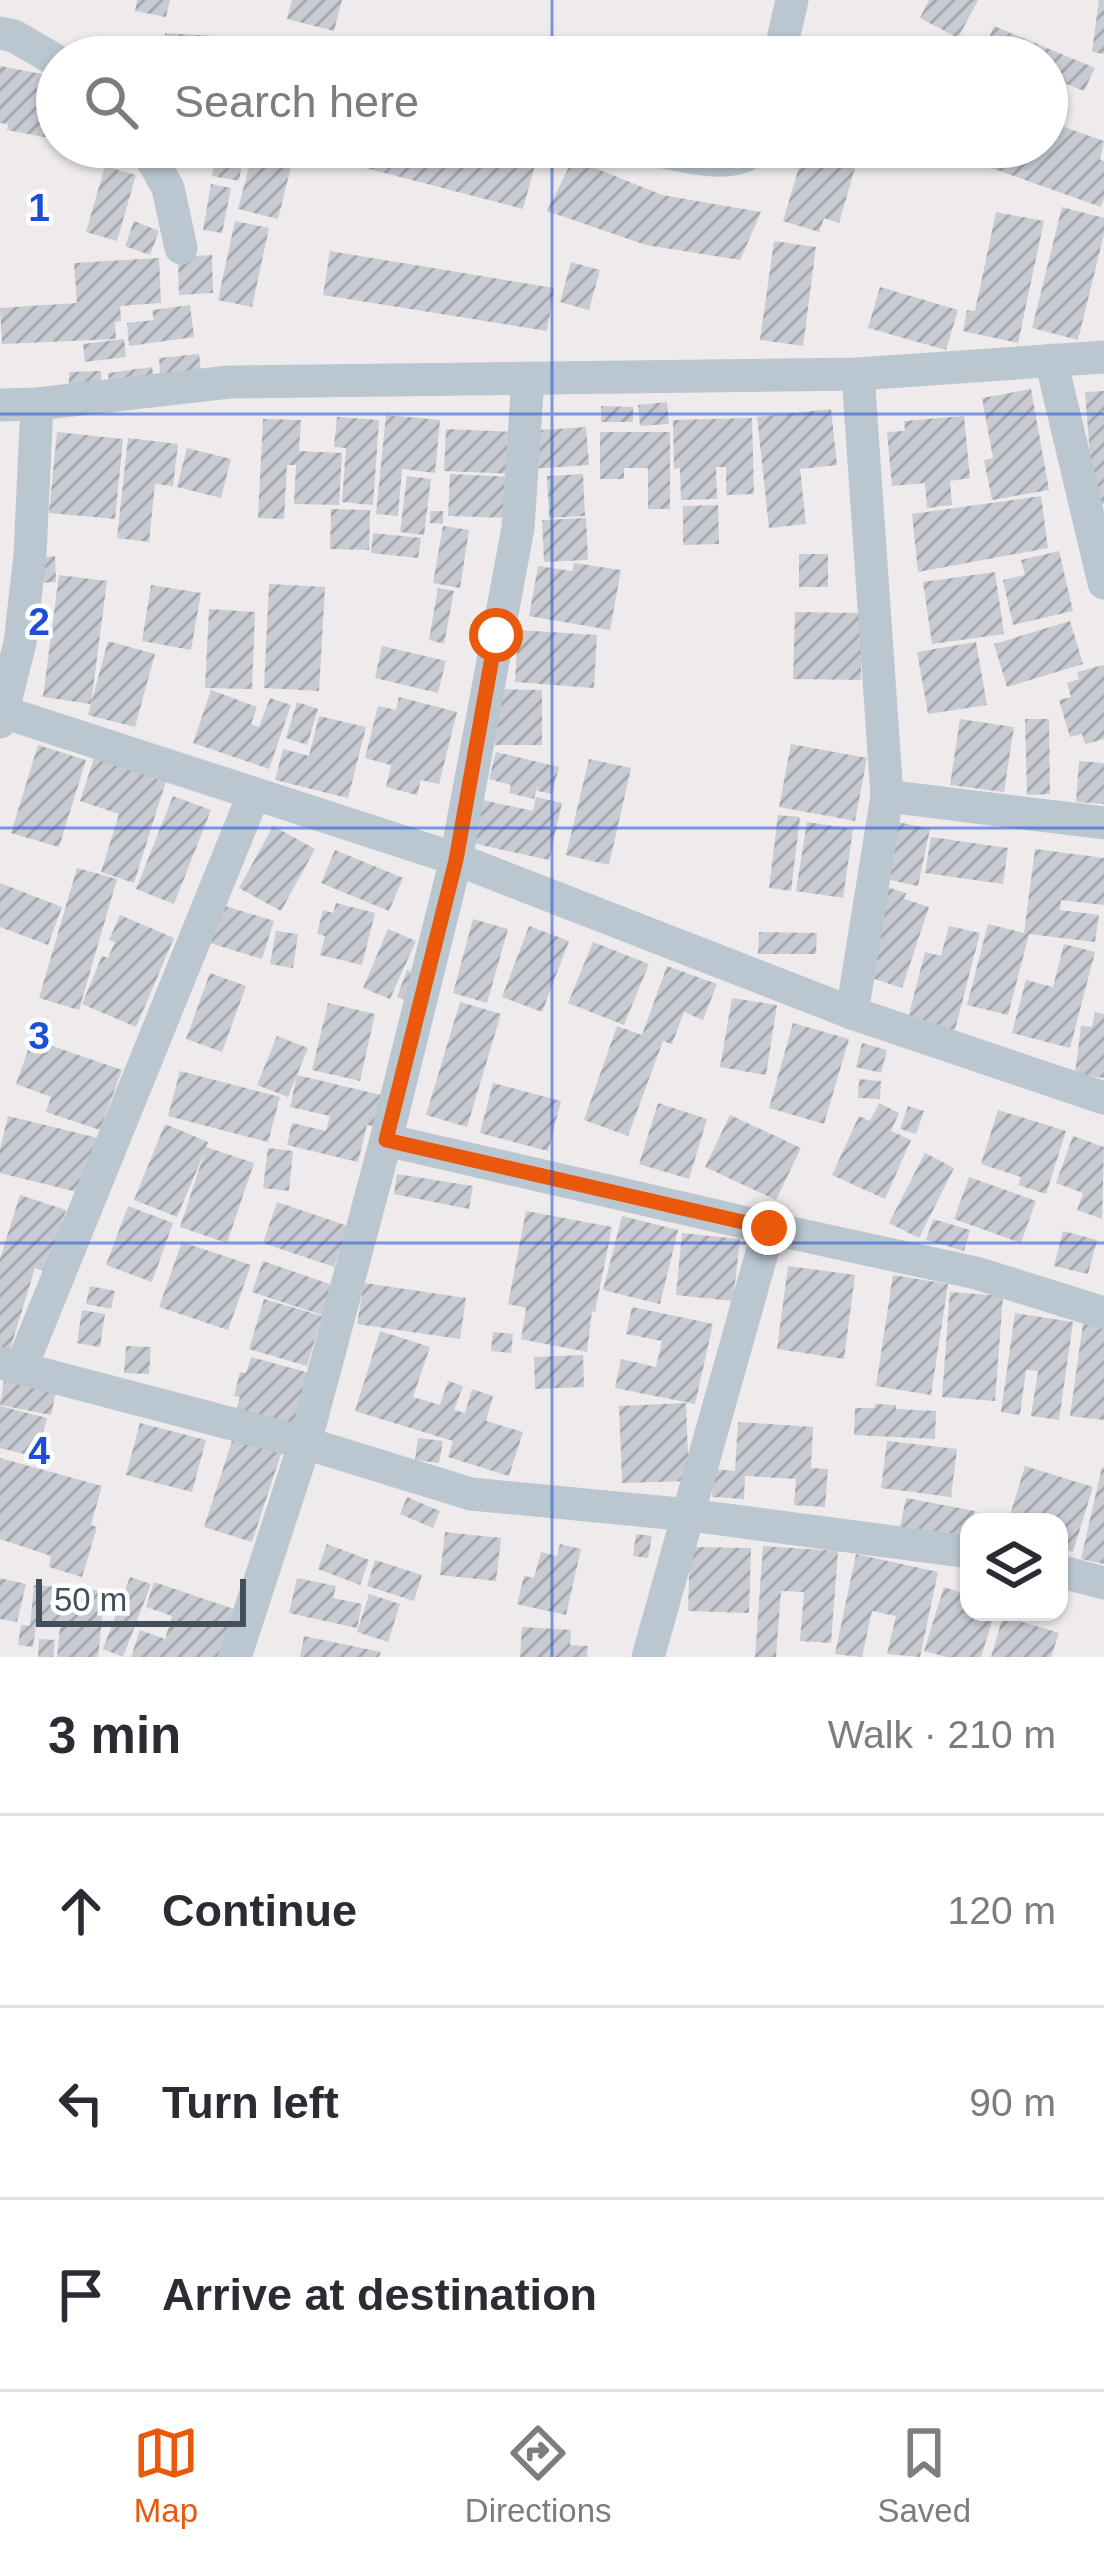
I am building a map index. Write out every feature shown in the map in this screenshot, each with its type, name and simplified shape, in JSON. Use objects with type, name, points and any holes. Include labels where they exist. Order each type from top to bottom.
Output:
[{"type":"street","points":[[784,36],[792,0]]},
{"type":"street","points":[[0,33],[36,49]]},
{"type":"street","points":[[157,168],[168,188],[181,248]]},
{"type":"street","points":[[0,405],[229,382],[858,374],[1104,356]]},
{"type":"street","points":[[1051,360],[1104,583]]},
{"type":"street","points":[[852,1013],[887,796],[858,374]]},
{"type":"street","points":[[235,1657],[305,1443],[456,860],[518,528],[528,378]]},
{"type":"street","points":[[37,404],[28,577],[20,643],[1,715],[456,860],[852,1013],[1104,1098]]},
{"type":"street","points":[[254,796],[11,1365],[305,1443],[471,1494],[690,1515],[960,1551]]},
{"type":"street","points":[[887,796],[1104,823]]},
{"type":"street","points":[[386,1140],[976,1273],[1104,1312]]},
{"type":"street","points":[[648,1657],[769,1228]]},
{"type":"street","points":[[1068,1573],[1104,1583]]},
{"type":"building","points":[[137,0],[170,0],[166,17],[135,11]]},
{"type":"building","points":[[292,0],[342,0],[334,31],[287,19]]},
{"type":"building","points":[[929,0],[978,0],[959,36],[920,18]]},
{"type":"building","points":[[1099,0],[1104,0],[1104,54],[1092,52]]},
{"type":"building","points":[[994,26],[1018,36],[990,36]]},
{"type":"building","points":[[1068,57],[1095,68],[1084,91],[1068,85]]},
{"type":"building","points":[[0,66],[36,73],[36,136],[7,130],[8,124],[0,123]]},
{"type":"building","points":[[1068,128],[1104,141],[1101,207],[991,168],[1068,168]]},
{"type":"building","points":[[104,168],[136,175],[117,241],[86,232]]},
{"type":"building","points":[[213,168],[241,168],[239,181],[212,176]]},
{"type":"building","points":[[249,168],[291,168],[278,219],[238,209]]},
{"type":"building","points":[[366,168],[534,168],[523,209]]},
{"type":"building","points":[[568,168],[595,168],[662,195],[761,212],[740,260],[646,245],[547,211]]},
{"type":"building","points":[[799,168],[855,168],[839,223],[824,218],[819,232],[783,221]]},
{"type":"building","points":[[211,184],[231,188],[222,233],[203,230]]},
{"type":"building","points":[[1062,207],[1104,218],[1078,340],[1032,328]]},
{"type":"building","points":[[996,212],[1044,221],[1018,343],[963,331],[967,310],[975,311]]},
{"type":"building","points":[[134,221],[159,231],[150,255],[125,246]]},
{"type":"building","points":[[235,221],[269,228],[252,307],[218,300]]},
{"type":"building","points":[[774,241],[816,247],[803,346],[760,340]]},
{"type":"building","points":[[330,251],[554,288],[547,331],[323,295]]},
{"type":"building","points":[[212,255],[213,293],[179,295],[178,257]]},
{"type":"building","points":[[159,258],[161,303],[120,306],[116,339],[2,344],[0,308],[77,303],[74,263]]},
{"type":"building","points":[[571,262],[600,270],[589,310],[560,302]]},
{"type":"building","points":[[880,287],[958,310],[946,350],[868,328]]},
{"type":"building","points":[[190,305],[194,337],[129,346],[127,323],[154,320],[152,310]]},
{"type":"building","points":[[124,339],[126,357],[85,362],[83,344]]},
{"type":"building","points":[[199,354],[202,381],[161,385],[159,358]]},
{"type":"building","points":[[152,367],[155,385],[110,391],[108,373]]},
{"type":"building","points":[[101,371],[102,391],[69,393],[69,372]]},
{"type":"building","points":[[1031,389],[1049,490],[992,500],[984,460],[993,458],[982,398]]},
{"type":"building","points":[[1104,391],[1104,504],[1094,505],[1085,392]]},
{"type":"building","points":[[667,402],[669,424],[640,426],[638,405]]},
{"type":"building","points":[[601,406],[633,407],[633,422],[601,422]]},
{"type":"building","points":[[831,409],[837,465],[800,469],[806,524],[769,528],[757,417]]},
{"type":"building","points":[[386,415],[440,420],[435,473],[402,469],[398,516],[376,514]]},
{"type":"building","points":[[964,416],[970,478],[950,481],[952,505],[927,508],[925,483],[892,486],[887,432],[905,431],[904,421]]},
{"type":"building","points":[[337,417],[379,420],[373,505],[342,502],[346,448],[334,447]]},
{"type":"building","points":[[752,418],[754,494],[726,495],[726,467],[716,467],[717,499],[681,500],[680,468],[674,469],[673,420]]},
{"type":"building","points":[[263,419],[301,420],[299,451],[342,453],[339,505],[294,504],[296,465],[287,465],[284,519],[258,518]]},
{"type":"building","points":[[586,427],[589,465],[529,469],[526,431]]},
{"type":"building","points":[[446,429],[515,432],[513,474],[444,471]]},
{"type":"building","points":[[57,432],[123,439],[115,519],[49,513]]},
{"type":"building","points":[[600,432],[670,432],[670,509],[648,509],[648,468],[624,468],[624,479],[600,479]]},
{"type":"building","points":[[128,438],[178,444],[173,486],[155,484],[149,542],[117,538]]},
{"type":"building","points":[[187,448],[231,459],[221,498],[177,487]]},
{"type":"building","points":[[450,474],[515,477],[513,518],[448,516]]},
{"type":"building","points":[[583,474],[585,516],[549,518],[547,476]]},
{"type":"building","points":[[407,476],[431,479],[424,535],[400,532]]},
{"type":"building","points":[[1041,496],[1048,548],[918,572],[912,514]]},
{"type":"building","points":[[718,505],[719,544],[683,545],[683,506]]},
{"type":"building","points":[[331,509],[370,510],[369,550],[330,549]]},
{"type":"building","points":[[430,511],[443,511],[443,524],[430,523]]},
{"type":"building","points":[[586,518],[588,560],[544,562],[542,520]]},
{"type":"building","points":[[443,526],[469,530],[460,588],[433,583]]},
{"type":"building","points":[[373,533],[421,538],[418,558],[371,553]]},
{"type":"building","points":[[1059,551],[1073,611],[1013,625],[1003,580],[1025,575],[1021,560]]},
{"type":"building","points":[[799,554],[828,554],[828,587],[799,587]]},
{"type":"building","points":[[55,556],[56,582],[40,583],[38,558]]},
{"type":"building","points":[[574,563],[621,570],[610,630],[529,616],[538,566],[572,571]]},
{"type":"building","points":[[995,572],[1004,634],[932,644],[923,582]]},
{"type":"building","points":[[59,575],[107,581],[91,704],[43,697]]},
{"type":"building","points":[[269,584],[325,587],[319,691],[264,688]]},
{"type":"building","points":[[151,585],[201,593],[191,650],[142,641]]},
{"type":"building","points":[[438,588],[454,591],[444,644],[429,640]]},
{"type":"building","points":[[209,609],[255,612],[252,689],[205,688]]},
{"type":"building","points":[[795,612],[862,613],[873,663],[861,663],[861,680],[793,679]]},
{"type":"building","points":[[1070,621],[1083,664],[1007,687],[994,644]]},
{"type":"building","points":[[518,630],[597,635],[594,688],[515,682]]},
{"type":"building","points":[[108,641],[155,654],[135,727],[88,715]]},
{"type":"building","points":[[976,642],[987,705],[928,714],[917,652]]},
{"type":"building","points":[[382,646],[446,661],[438,693],[375,678]]},
{"type":"building","points":[[1104,665],[1104,739],[1085,744],[1082,734],[1070,737],[1059,700],[1071,697],[1067,683],[1079,679],[1077,672]]},
{"type":"building","points":[[495,689],[542,690],[542,745],[495,745]]},
{"type":"building","points":[[211,690],[257,707],[251,724],[259,727],[270,698],[291,705],[269,769],[193,743]]},
{"type":"building","points":[[399,697],[457,712],[439,784],[421,780],[417,795],[386,787],[391,765],[365,758],[378,706],[396,710]]},
{"type":"building","points":[[297,702],[318,709],[307,745],[286,738]]},
{"type":"building","points":[[319,716],[366,727],[348,798],[275,780],[283,749],[309,756]]},
{"type":"building","points":[[960,719],[1014,727],[1004,792],[950,785]]},
{"type":"building","points":[[1025,719],[1049,719],[1050,794],[1027,795]]},
{"type":"building","points":[[791,744],[867,758],[855,821],[779,807]]},
{"type":"building","points":[[38,745],[86,760],[59,847],[11,833]]},
{"type":"building","points":[[496,752],[559,767],[552,794],[538,791],[538,785],[534,799],[509,793],[511,785],[489,779]]},
{"type":"building","points":[[94,758],[166,781],[134,883],[101,872],[119,814],[80,801]]},
{"type":"building","points":[[589,759],[631,768],[609,865],[566,855]]},
{"type":"building","points":[[1079,761],[1104,763],[1104,804],[1076,802]]},
{"type":"building","points":[[173,796],[211,810],[174,904],[136,889]]},
{"type":"building","points":[[536,797],[562,803],[549,860],[472,843],[482,800],[533,811]]},
{"type":"building","points":[[778,815],[800,817],[791,891],[769,888]]},
{"type":"building","points":[[807,822],[853,829],[843,898],[796,891]]},
{"type":"building","points":[[898,822],[930,829],[918,886],[886,879]]},
{"type":"building","points":[[273,826],[315,849],[281,911],[239,888]]},
{"type":"building","points":[[931,837],[1008,848],[1003,884],[925,873]]},
{"type":"building","points":[[1035,849],[1104,858],[1104,905],[1061,900],[1060,910],[1099,915],[1095,942],[1029,934],[1008,1015],[967,1005],[988,924],[1024,933]]},
{"type":"building","points":[[335,850],[403,878],[389,911],[321,883]]},
{"type":"building","points":[[77,868],[117,879],[79,1010],[39,998]]},
{"type":"building","points":[[0,883],[62,907],[48,945],[0,927]]},
{"type":"building","points":[[887,887],[929,907],[902,988],[859,974]]},
{"type":"building","points":[[336,903],[375,913],[362,965],[320,955],[325,936],[317,934],[323,910],[333,913]]},
{"type":"building","points":[[222,905],[274,921],[262,959],[210,943]]},
{"type":"building","points":[[120,915],[174,938],[136,1027],[82,1004],[102,956],[108,958],[115,942],[109,940]]},
{"type":"building","points":[[473,919],[508,929],[487,1003],[453,993]]},
{"type":"building","points":[[529,926],[569,941],[542,1012],[502,997]]},
{"type":"building","points":[[949,926],[980,933],[955,1030],[908,1018],[925,952],[941,956]]},
{"type":"building","points":[[388,929],[416,941],[390,999],[363,988]]},
{"type":"building","points":[[276,931],[298,934],[293,968],[270,964]]},
{"type":"building","points":[[759,932],[817,933],[816,954],[758,954]]},
{"type":"building","points":[[593,942],[649,964],[624,1025],[568,1003]]},
{"type":"building","points":[[1064,944],[1095,952],[1070,1048],[1012,1033],[1026,980],[1053,987]]},
{"type":"building","points":[[667,966],[717,984],[703,1020],[684,1012],[672,1044],[663,1041],[628,1136],[584,1120],[617,1026],[642,1035]]},
{"type":"building","points":[[407,970],[424,976],[414,1003],[397,997]]},
{"type":"building","points":[[210,973],[246,986],[222,1052],[186,1039]]},
{"type":"building","points":[[732,998],[777,1005],[766,1075],[720,1067]]},
{"type":"building","points":[[460,1002],[501,1014],[467,1127],[426,1115]]},
{"type":"building","points":[[328,1003],[375,1014],[360,1081],[312,1070]]},
{"type":"building","points":[[1095,1012],[1104,1014],[1104,1078],[1075,1074],[1081,1026],[1092,1027]]},
{"type":"building","points":[[793,1023],[849,1039],[824,1124],[769,1108]]},
{"type":"building","points":[[277,1036],[308,1048],[288,1097],[257,1085]]},
{"type":"building","points":[[32,1039],[122,1070],[100,1130],[46,1112],[51,1097],[16,1084]]},
{"type":"building","points":[[862,1043],[887,1050],[881,1073],[856,1067]]},
{"type":"building","points":[[180,1071],[280,1097],[268,1142],[168,1116]]},
{"type":"building","points":[[297,1075],[385,1096],[378,1127],[367,1125],[358,1162],[287,1145],[292,1123],[326,1131],[330,1116],[290,1107]]},
{"type":"building","points":[[859,1079],[881,1081],[880,1099],[858,1098]]},
{"type":"building","points":[[493,1083],[561,1101],[548,1151],[480,1133]]},
{"type":"building","points":[[658,1103],[707,1119],[689,1179],[639,1164]]},
{"type":"building","points":[[879,1103],[899,1113],[891,1131],[911,1140],[885,1199],[832,1175],[859,1116],[870,1121]]},
{"type":"building","points":[[908,1106],[924,1111],[916,1134],[900,1129]]},
{"type":"building","points":[[998,1110],[1066,1131],[1046,1194],[1018,1185],[1021,1177],[981,1164]]},
{"type":"building","points":[[730,1115],[801,1148],[776,1200],[705,1167]]},
{"type":"building","points":[[8,1116],[98,1138],[85,1194],[0,1173]]},
{"type":"building","points":[[165,1124],[208,1142],[206,1147],[254,1163],[227,1243],[180,1227],[205,1151],[177,1217],[134,1200]]},
{"type":"building","points":[[1073,1136],[1104,1147],[1102,1219],[1077,1210],[1083,1193],[1056,1183]]},
{"type":"building","points":[[268,1148],[293,1151],[289,1191],[263,1188]]},
{"type":"building","points":[[925,1153],[954,1168],[919,1238],[889,1223]]},
{"type":"building","points":[[397,1174],[473,1186],[469,1209],[394,1194]]},
{"type":"building","points":[[969,1177],[1036,1201],[1021,1243],[954,1219]]},
{"type":"building","points":[[20,1195],[66,1210],[46,1272],[35,1268],[9,1353],[0,1350],[0,1259]]},
{"type":"building","points":[[277,1202],[348,1226],[334,1267],[263,1243]]},
{"type":"building","points":[[128,1206],[173,1223],[152,1282],[106,1265]]},
{"type":"building","points":[[526,1211],[612,1227],[587,1352],[521,1339],[526,1308],[508,1304]]},
{"type":"building","points":[[622,1216],[678,1230],[660,1304],[603,1290]]},
{"type":"building","points":[[933,1219],[970,1230],[964,1251],[926,1240]]},
{"type":"building","points":[[1063,1231],[1097,1240],[1088,1274],[1054,1266]]},
{"type":"building","points":[[682,1233],[740,1239],[733,1301],[676,1295]]},
{"type":"building","points":[[182,1242],[251,1265],[228,1330],[159,1307]]},
{"type":"building","points":[[263,1261],[335,1286],[325,1316],[252,1292]]},
{"type":"building","points":[[788,1266],[855,1275],[844,1359],[777,1349]]},
{"type":"building","points":[[893,1275],[948,1284],[931,1395],[876,1386]]},
{"type":"building","points":[[364,1283],[466,1298],[460,1339],[357,1324]]},
{"type":"building","points":[[90,1286],[115,1291],[111,1309],[86,1304]]},
{"type":"building","points":[[950,1292],[1003,1296],[995,1401],[942,1397]]},
{"type":"building","points":[[264,1299],[322,1316],[307,1366],[249,1349]]},
{"type":"building","points":[[632,1307],[713,1324],[695,1404],[615,1388],[621,1359],[656,1367],[662,1341],[626,1334]]},
{"type":"building","points":[[82,1310],[105,1314],[100,1347],[77,1343]]},
{"type":"building","points":[[1015,1313],[1073,1322],[1059,1420],[1031,1416],[1038,1371],[1026,1370],[1020,1415],[1001,1412]]},
{"type":"building","points":[[1084,1316],[1104,1319],[1104,1420],[1070,1416]]},
{"type":"building","points":[[380,1331],[430,1347],[413,1397],[440,1405],[448,1381],[463,1386],[454,1410],[465,1413],[472,1389],[493,1396],[486,1421],[523,1432],[509,1476],[448,1457],[453,1441],[355,1411]]},
{"type":"building","points":[[493,1332],[513,1334],[511,1353],[491,1351]]},
{"type":"building","points":[[126,1346],[151,1347],[149,1374],[124,1373]]},
{"type":"building","points":[[583,1355],[584,1387],[535,1389],[534,1357]]},
{"type":"building","points":[[251,1357],[309,1373],[294,1429],[235,1413],[240,1372],[246,1373]]},
{"type":"building","points":[[4,1381],[56,1391],[51,1415],[0,1405]]},
{"type":"building","points":[[686,1403],[689,1481],[622,1483],[619,1406]]},
{"type":"building","points":[[875,1404],[936,1411],[935,1439],[854,1435],[855,1408],[875,1408]]},
{"type":"building","points":[[0,1406],[47,1418],[37,1457],[0,1448]]},
{"type":"building","points":[[738,1422],[813,1427],[811,1468],[828,1469],[825,1507],[794,1505],[796,1479],[745,1476],[744,1499],[712,1497],[713,1469],[735,1471]]},
{"type":"building","points":[[140,1423],[206,1440],[192,1492],[126,1475]]},
{"type":"building","points":[[233,1438],[281,1454],[252,1542],[204,1527]]},
{"type":"building","points":[[418,1438],[443,1441],[439,1463],[415,1460]]},
{"type":"building","points":[[887,1441],[957,1449],[951,1497],[881,1488]]},
{"type":"building","points":[[0,1458],[102,1486],[91,1525],[97,1527],[82,1577],[49,1567],[51,1556],[0,1539]]},
{"type":"building","points":[[1025,1466],[1093,1487],[1073,1552],[1068,1551],[1068,1513],[1011,1513]]},
{"type":"building","points":[[1104,1468],[1104,1564],[1081,1559]]},
{"type":"building","points":[[407,1497],[440,1511],[433,1528],[400,1514]]},
{"type":"building","points":[[906,1498],[975,1511],[960,1513],[960,1538],[900,1527]]},
{"type":"building","points":[[445,1532],[501,1538],[496,1581],[440,1575]]},
{"type":"building","points":[[636,1534],[652,1536],[648,1558],[633,1556]]},
{"type":"building","points":[[327,1544],[369,1560],[360,1585],[318,1569]]},
{"type":"building","points":[[560,1544],[581,1549],[566,1615],[517,1604],[524,1576],[534,1578],[541,1552],[557,1556]]},
{"type":"building","points":[[763,1546],[838,1551],[831,1643],[800,1641],[804,1592],[781,1591],[776,1657],[755,1657]]},
{"type":"building","points":[[690,1547],[751,1548],[749,1613],[688,1611]]},
{"type":"building","points":[[856,1554],[938,1572],[920,1657],[887,1654],[896,1616],[872,1611],[862,1657],[835,1654]]},
{"type":"building","points":[[375,1560],[422,1575],[414,1601],[367,1586]]},
{"type":"building","points":[[130,1577],[151,1584],[123,1657],[103,1649]]},
{"type":"building","points":[[0,1578],[26,1584],[17,1622],[0,1619]]},
{"type":"building","points":[[297,1578],[336,1586],[333,1598],[362,1604],[357,1628],[289,1613]]},
{"type":"building","points":[[154,1582],[234,1609],[218,1657],[131,1657],[140,1630],[165,1639],[172,1616],[146,1607]]},
{"type":"building","points":[[34,1585],[105,1591],[98,1657],[57,1657],[60,1627],[36,1625],[33,1647],[18,1645],[21,1625],[30,1626]]},
{"type":"building","points":[[944,1587],[960,1592],[960,1621],[992,1621],[981,1657],[946,1657],[924,1651]]},
{"type":"building","points":[[369,1594],[400,1604],[388,1642],[357,1632]]},
{"type":"building","points":[[1002,1621],[1019,1621],[1059,1633],[1051,1657],[991,1657]]},
{"type":"building","points":[[522,1627],[571,1630],[570,1645],[588,1646],[587,1657],[520,1657]]},
{"type":"building","points":[[304,1636],[381,1652],[379,1657],[300,1657]]},
{"type":"building","points":[[39,1639],[55,1640],[53,1657],[38,1657]]},
{"type":"route","points":[[496,635],[456,860],[386,1140],[769,1228]]}]
